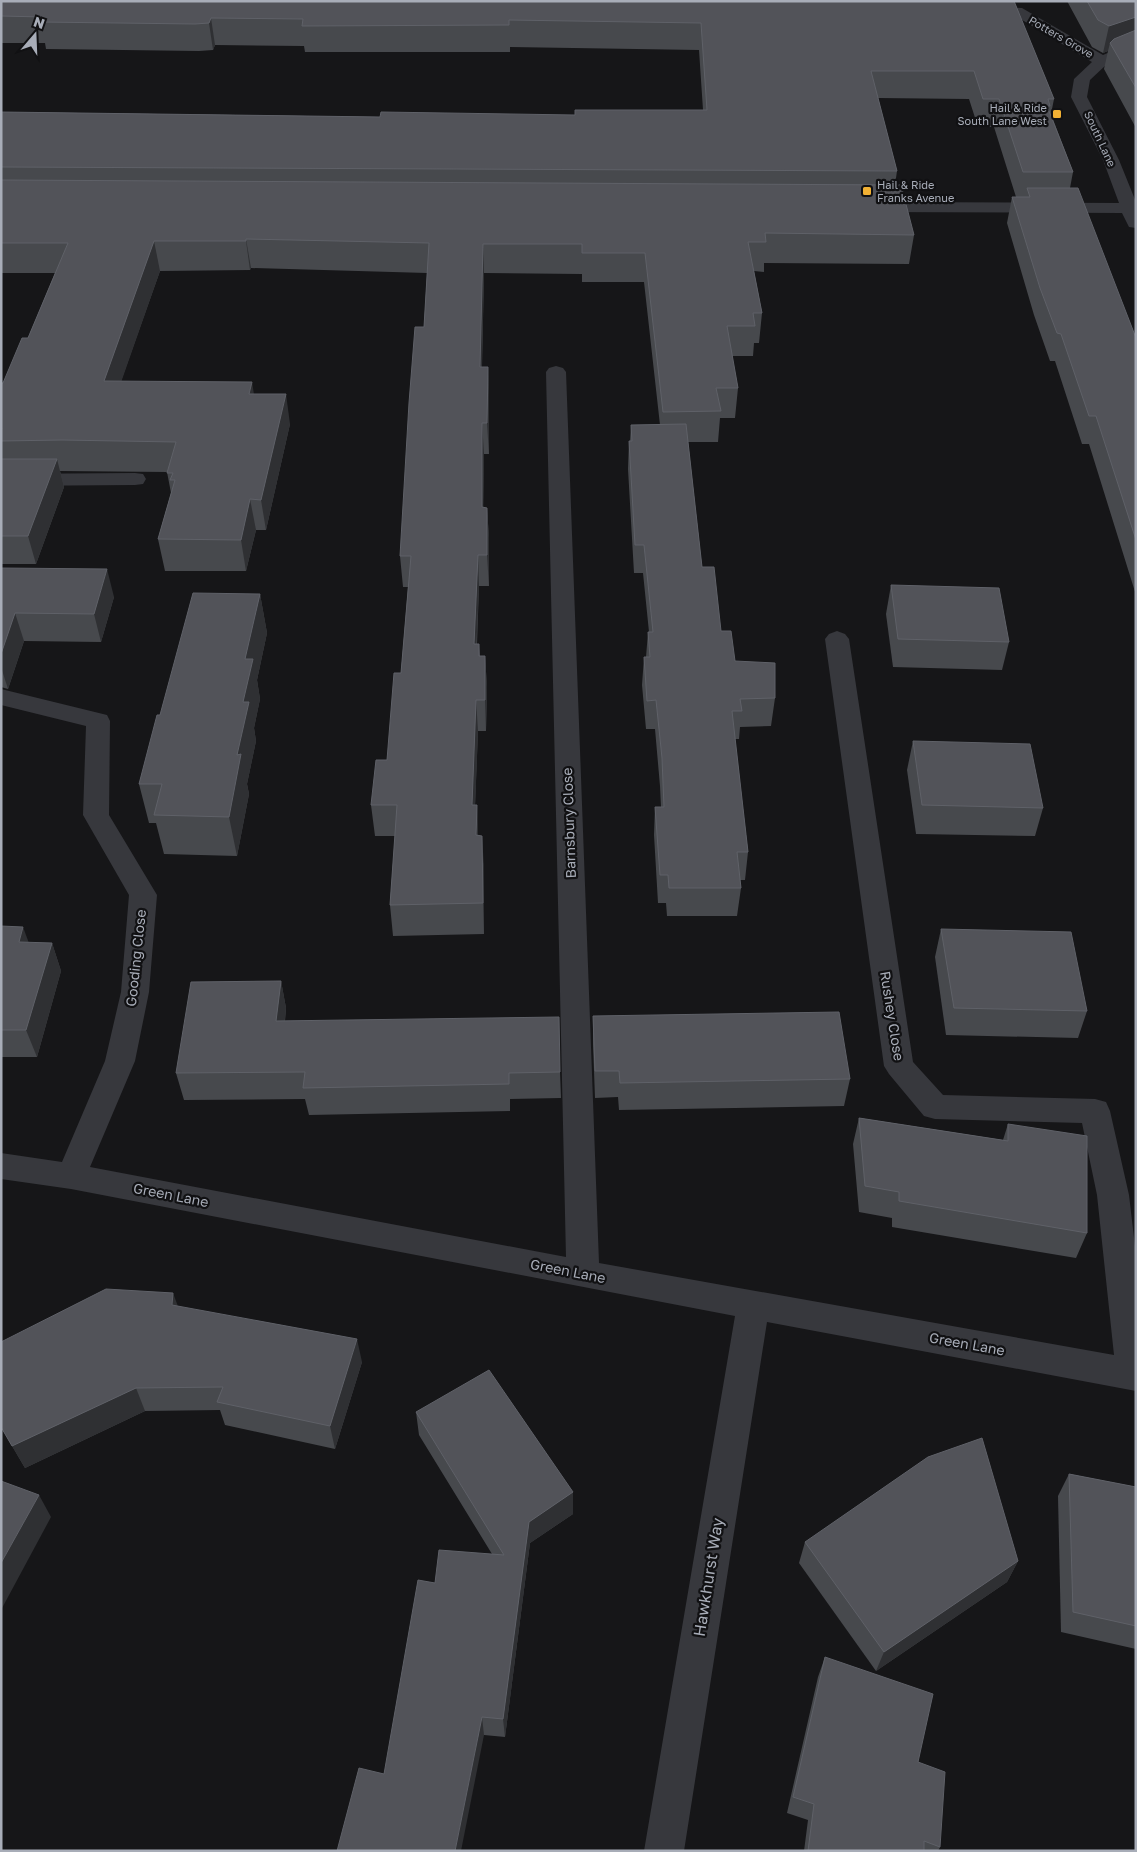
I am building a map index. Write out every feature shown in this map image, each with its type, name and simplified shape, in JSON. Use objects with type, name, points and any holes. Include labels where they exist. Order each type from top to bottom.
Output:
[{"type":"street","name":"Potters Grove","points":[[967,10],[1017,11],[1102,61]]},
{"type":"street","name":"South Lane","points":[[1136,46],[1102,61],[1082,79],[1079,96],[1110,160],[1136,224]]},
{"type":"street","points":[[849,206],[1129,208]]},
{"type":"street","name":"Barnsbury Close","points":[[556,372],[583,1274]]},
{"type":"street","points":[[1,480],[135,479]]},
{"type":"street","name":"Rushey Close","points":[[837,639],[899,1066],[935,1107],[1095,1112],[1112,1195],[1134,1375]]},
{"type":"street","name":"Gooding Close","points":[[1,697],[98,721],[96,815],[143,895],[135,992],[120,1061],[71,1176]]},
{"type":"street","name":"Green Lane","points":[[2,1168],[71,1176],[583,1274],[1134,1375]]},
{"type":"street","name":"Hawkhurst Way","points":[[664,1851],[753,1304]]},
{"type":"building","points":[[1,1],[1014,1],[1054,99],[1048,99],[1050,106],[1047,106],[1073,172],[1023,172],[999,99],[983,99],[974,71],[871,71],[897,171],[1,167],[1,112],[380,117],[381,112],[575,115],[575,110],[707,110],[701,23],[509,20],[509,25],[302,26],[303,19],[211,18],[209,23],[195,24],[40,22],[43,17],[1,16]]},
{"type":"building","points":[[1087,1],[1136,1],[1136,17],[1109,26],[1098,20]]},
{"type":"building","points":[[1136,30],[1136,88],[1110,43],[1114,39]]},
{"type":"building","points":[[1,180],[901,185],[914,235],[765,233],[766,242],[748,242],[762,313],[753,313],[755,326],[727,326],[738,388],[716,388],[721,411],[663,412],[645,253],[582,253],[582,244],[483,244],[480,367],[488,367],[487,423],[482,423],[482,507],[487,508],[487,555],[478,555],[474,644],[479,644],[479,656],[485,656],[485,700],[476,700],[472,805],[477,805],[476,835],[482,836],[483,903],[390,905],[397,805],[371,805],[376,760],[387,760],[394,673],[401,673],[411,556],[400,556],[409,403],[415,327],[424,327],[429,243],[246,239],[246,241],[154,241],[104,381],[252,382],[249,394],[286,394],[261,500],[250,499],[241,540],[158,539],[175,480],[170,480],[173,473],[167,473],[176,442],[1,441],[1,383],[3,383],[22,338],[28,338],[68,243],[1,243]]},
{"type":"building","points":[[1027,188],[1078,188],[1136,338],[1136,540],[1096,416],[1089,416],[1061,334],[1057,333],[1040,288],[1012,197],[1030,197]]},
{"type":"building","points":[[686,424],[702,567],[714,567],[721,631],[731,631],[735,661],[775,663],[775,698],[740,699],[742,711],[732,711],[748,852],[737,852],[741,888],[669,888],[668,875],[660,875],[655,807],[664,807],[662,758],[656,700],[647,701],[644,657],[650,657],[648,632],[653,632],[644,545],[635,545],[629,441],[632,441],[631,425]]},
{"type":"building","points":[[1,459],[57,459],[28,536],[1,536]]},
{"type":"building","points":[[1,568],[107,569],[94,614],[15,613],[1,654]]},
{"type":"building","points":[[891,585],[999,588],[1009,642],[898,639]]},
{"type":"building","points":[[193,593],[260,594],[245,659],[253,659],[243,702],[249,702],[237,755],[241,754],[229,817],[154,815],[162,784],[139,784]]},
{"type":"building","points":[[913,741],[1030,744],[1043,808],[922,805]]},
{"type":"building","points":[[1,926],[23,927],[19,942],[52,943],[26,1030],[1,1030]]},
{"type":"building","points":[[941,929],[1071,932],[1087,1011],[954,1008]]},
{"type":"building","points":[[281,981],[276,1021],[559,1017],[560,1072],[509,1073],[509,1084],[303,1088],[305,1072],[176,1073],[191,982]]},
{"type":"building","points":[[839,1012],[850,1079],[620,1083],[619,1071],[595,1071],[593,1016]]},
{"type":"building","points":[[859,1118],[1008,1141],[1008,1124],[1087,1136],[1087,1233],[899,1201],[899,1192],[865,1186]]},
{"type":"building","points":[[106,1289],[173,1293],[172,1305],[357,1339],[330,1426],[217,1402],[223,1387],[136,1388],[12,1446],[1,1427],[1,1342]]},
{"type":"building","points":[[489,1370],[573,1492],[529,1522],[503,1719],[482,1717],[455,1851],[337,1851],[359,1768],[384,1774],[418,1580],[435,1583],[439,1550],[504,1555],[416,1412]]},
{"type":"building","points":[[982,1438],[1018,1561],[884,1652],[805,1542],[928,1457]]},
{"type":"building","points":[[1069,1474],[1136,1487],[1136,1626],[1073,1612]]},
{"type":"building","points":[[1,1481],[39,1495],[1,1563]]},
{"type":"building","points":[[825,1657],[933,1694],[918,1762],[945,1772],[940,1847],[924,1841],[924,1851],[808,1851],[814,1804],[793,1797]]},
{"type":"place","name":"Hail & Ride South Lane West","points":[[1057,114]]},
{"type":"place","name":"Hail & Ride Franks Avenue","points":[[867,191]]}]
